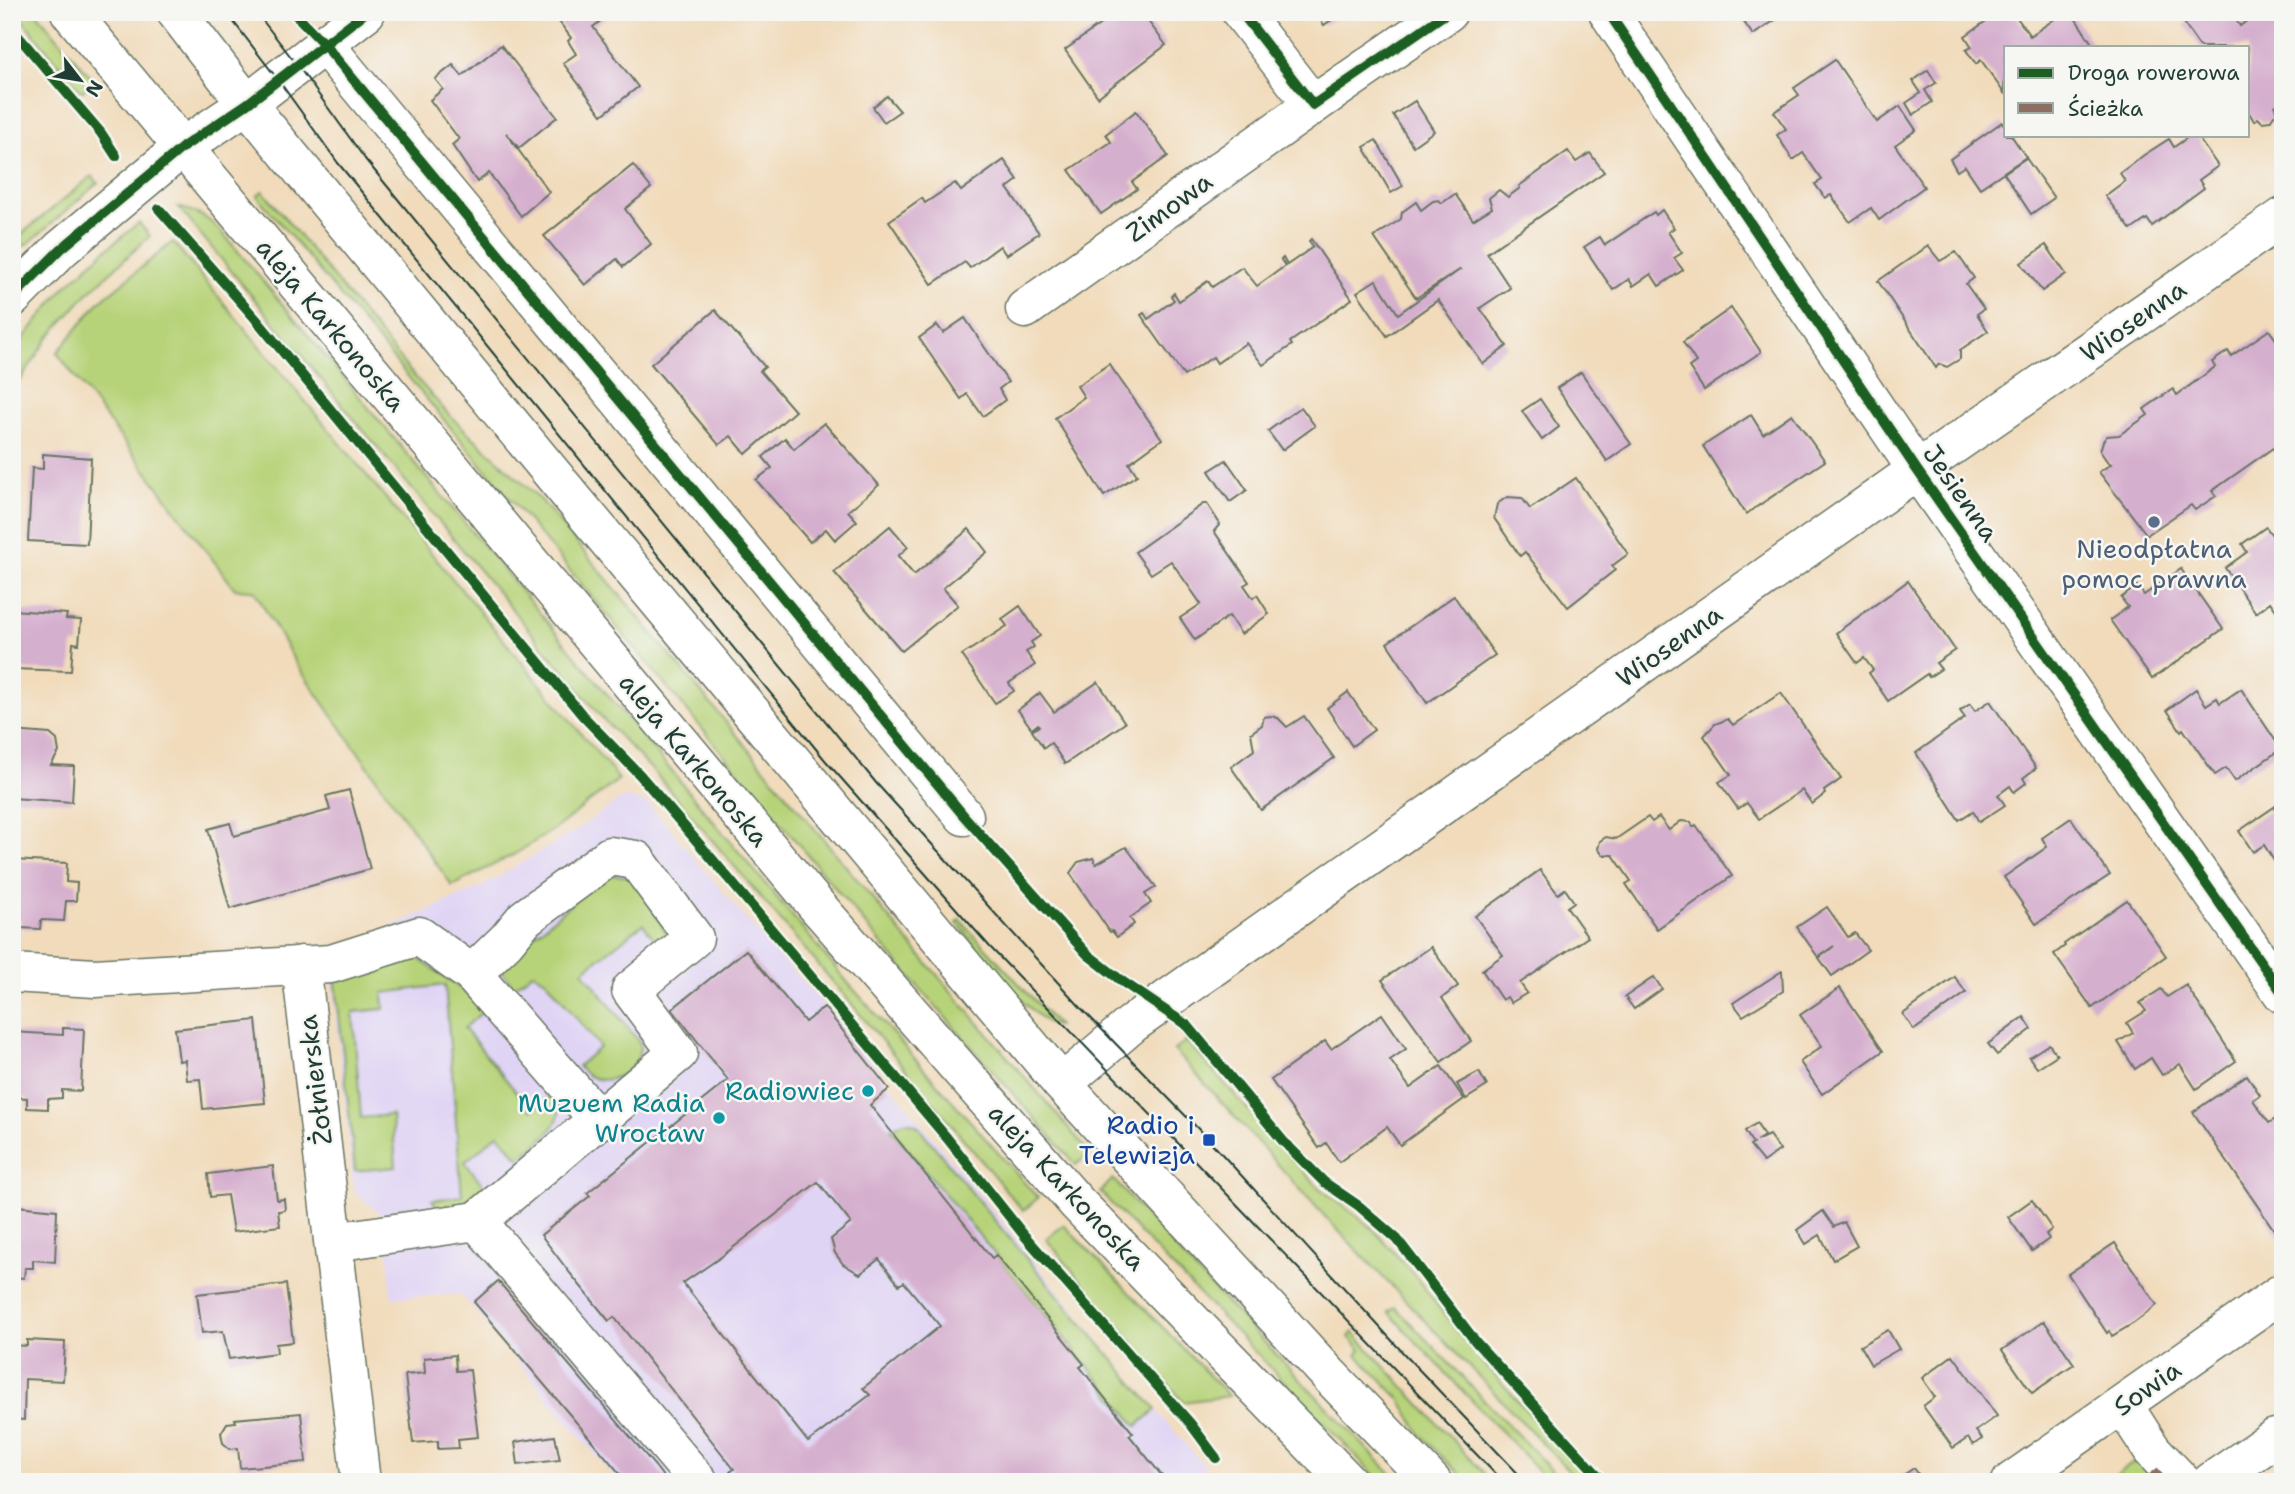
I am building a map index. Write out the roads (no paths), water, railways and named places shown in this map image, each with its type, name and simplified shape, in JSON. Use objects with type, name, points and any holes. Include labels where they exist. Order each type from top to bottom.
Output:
[{"type":"street","name":"aleja Karkonoska","points":[[70,12],[817,906],[1077,1203],[1348,1482]]},
{"type":"street","points":[[176,12],[247,104],[559,482],[1062,1084],[1320,1366],[1432,1482]]},
{"type":"street","points":[[12,298],[61,249],[183,147],[247,104],[366,12]]},
{"type":"street","points":[[1241,12],[1312,104]]},
{"type":"street","name":"Zimowa","points":[[1025,309],[1312,104],[1448,12]]},
{"type":"street","name":"Jesienna","points":[[1608,12],[1917,470],[2283,994]]},
{"type":"street","points":[[324,44],[964,816]]},
{"type":"street","name":"Wiosenna","points":[[1062,1084],[1141,1018],[1917,470],[2283,217]]},
{"type":"street","points":[[334,1242],[477,1221],[678,1053],[631,990],[694,938],[636,860],[610,856],[525,918],[472,974]]},
{"type":"street","points":[[12,973],[95,978],[331,964],[419,936],[472,974],[598,1120]]},
{"type":"street","name":"Żołnierska","points":[[301,965],[361,1482]]},
{"type":"street","points":[[477,1221],[699,1482]]},
{"type":"street","name":"Sowia","points":[[2011,1482],[2283,1292]]},
{"type":"street","points":[[2123,1405],[2152,1450],[2182,1482]]},
{"type":"street","points":[[2211,1482],[2275,1437]]},
{"type":"tram line","points":[[226,12],[338,163],[825,760],[990,947],[1503,1482]]},
{"type":"tram line","points":[[256,12],[365,159],[877,784],[1083,1010],[1209,1140],[1406,1356],[1526,1482]]},
{"type":"place","name":"Nieodpłatna pomoc prawna","points":[[2154,522]]},
{"type":"place","name":"Radiowiec","points":[[868,1091]]},
{"type":"place","name":"Muzuem Radia Wrocław","points":[[719,1118]]},
{"type":"place","name":"Radio i Telewizja","points":[[1209,1140]]}]
